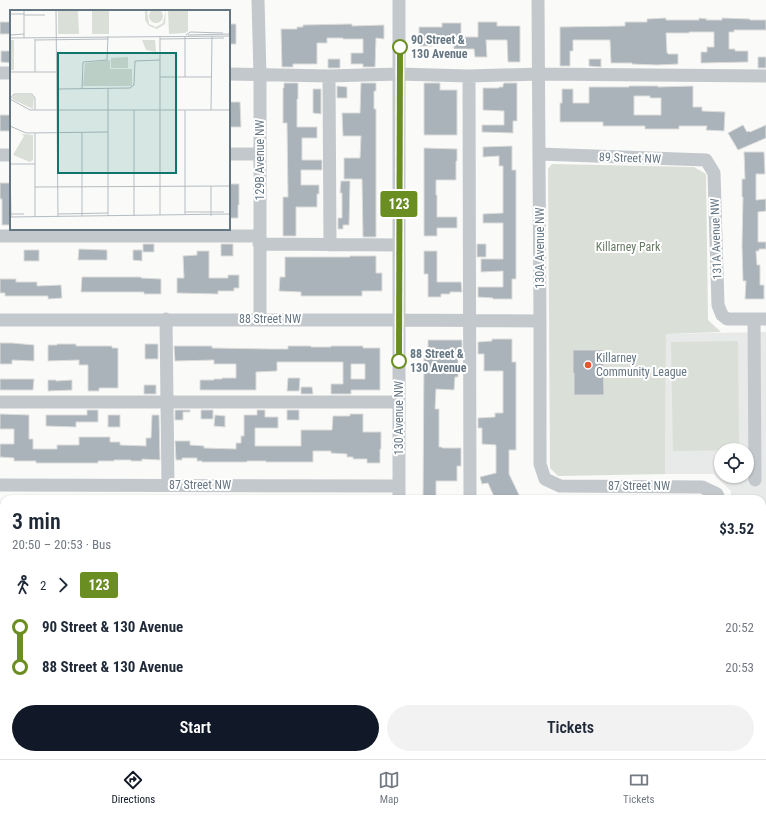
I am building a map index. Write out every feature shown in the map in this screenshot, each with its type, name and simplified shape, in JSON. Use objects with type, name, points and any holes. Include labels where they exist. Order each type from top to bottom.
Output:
[{"type":"street","name":"129B Avenue NW","points":[[258,0],[260,75],[260,319]]},
{"type":"street","name":"130 Avenue NW","points":[[399,495],[400,0]]},
{"type":"street","name":"130A Avenue NW","points":[[538,0],[540,464],[545,480],[560,486]]},
{"type":"street","points":[[230,74],[329,76],[400,74],[469,76],[538,74],[766,76]]},
{"type":"street","points":[[329,76],[330,245]]},
{"type":"street","points":[[469,76],[470,495]]},
{"type":"street","points":[[230,154],[260,154]]},
{"type":"street","name":"89 Street NW","points":[[539,154],[706,160],[714,173]]},
{"type":"street","name":"131A Avenue NW","points":[[714,173],[718,305],[722,315],[727,319],[760,319]]},
{"type":"street","points":[[0,236],[259,240],[330,245],[399,245]]},
{"type":"street","name":"88 Street NW","points":[[0,320],[260,319],[540,321]]},
{"type":"street","points":[[755,480],[760,409],[760,319]]},
{"type":"street","points":[[166,320],[168,485]]},
{"type":"street","points":[[0,402],[399,402]]},
{"type":"street","name":"87 Street NW","points":[[0,485],[399,486]]},
{"type":"street","name":"87 Street NW","points":[[560,486],[702,487],[716,495]]},
{"type":"shaded area","points":[[766,332],[766,495],[731,495],[731,491],[723,483],[754,483],[754,443],[714,443],[714,475],[665,474],[666,334]]},
{"type":"green space","name":"Killarney Park","points":[[552,164],[694,167],[706,174],[708,320],[721,332],[666,334],[665,474],[558,476],[550,468],[548,169]]},
{"type":"green space","points":[[738,341],[739,443],[714,443],[714,450],[673,451],[671,342]]},
{"type":"building","points":[[666,18],[666,20],[699,20],[699,18],[707,19],[706,20],[722,20],[722,18],[766,20],[766,30],[734,30],[734,32],[729,32],[729,49],[735,49],[735,51],[748,51],[748,62],[701,63],[701,52],[707,52],[707,47],[714,47],[714,32],[689,32],[666,33],[667,53],[678,54],[678,64],[657,65],[611,63],[610,40],[573,40],[573,51],[570,51],[570,66],[560,66],[560,27],[625,26],[625,22],[647,22],[647,19]]},
{"type":"building","points":[[0,22],[10,22],[10,34],[0,34]]},
{"type":"building","points":[[478,22],[497,22],[497,26],[520,26],[520,62],[508,62],[507,40],[486,40],[487,57],[475,57],[474,49],[454,49],[454,38],[432,38],[432,46],[419,46],[419,27],[442,27],[442,23],[461,23],[461,37],[478,37]]},
{"type":"building","points":[[230,24],[236,24],[236,44],[230,44]]},
{"type":"building","points":[[352,24],[352,26],[384,25],[384,39],[376,38],[375,67],[363,67],[363,64],[351,64],[351,53],[363,53],[363,39],[327,38],[327,43],[317,43],[317,64],[293,64],[293,67],[282,67],[281,29],[297,29],[297,27],[303,27],[303,25]]},
{"type":"building","points":[[1,51],[10,51],[10,63],[1,62]]},
{"type":"building","points":[[758,57],[766,57],[766,68],[758,68]]},
{"type":"building","points":[[328,59],[340,59],[340,68],[328,68]]},
{"type":"building","points":[[589,59],[601,59],[601,67],[589,66]]},
{"type":"building","points":[[284,83],[298,83],[297,127],[317,127],[317,138],[302,138],[302,160],[322,160],[322,170],[301,170],[301,185],[319,185],[319,194],[317,194],[317,207],[296,207],[296,236],[283,236],[283,197],[288,197],[287,123],[283,123]]},
{"type":"building","points":[[361,83],[376,83],[376,91],[374,91],[374,109],[376,109],[376,237],[363,237],[362,179],[344,179],[344,158],[360,158],[361,136],[343,136],[342,113],[360,113]]},
{"type":"building","points":[[424,83],[440,83],[440,90],[457,90],[457,135],[424,135]]},
{"type":"building","points":[[504,83],[517,83],[517,121],[513,121],[513,133],[482,132],[482,125],[504,125],[504,111],[483,110],[483,88],[499,88],[503,87]]},
{"type":"building","points":[[337,86],[347,87],[347,98],[337,98]]},
{"type":"building","points":[[693,86],[693,107],[702,107],[702,111],[725,112],[724,131],[706,130],[707,126],[679,126],[679,129],[645,129],[645,126],[603,126],[603,122],[560,122],[562,89],[573,89],[573,103],[589,103],[589,87]],"holes":[[[634,96],[650,96],[650,98],[661,98],[661,115],[634,115]]]},
{"type":"building","points":[[313,89],[321,89],[321,114],[313,113]]},
{"type":"building","points":[[230,102],[240,102],[241,127],[230,127]]},
{"type":"building","points":[[0,115],[10,115],[10,131],[0,131]]},
{"type":"building","points":[[743,125],[747,132],[750,132],[766,125],[766,138],[738,150],[728,133]]},
{"type":"building","points":[[512,146],[512,170],[516,170],[516,279],[512,279],[512,299],[478,297],[478,287],[503,287],[503,271],[481,272],[481,259],[503,259],[503,223],[483,223],[483,214],[503,213],[503,166],[499,166],[499,156],[483,157],[483,147]]},
{"type":"building","points":[[424,148],[457,149],[456,180],[436,180],[436,195],[437,217],[457,217],[457,228],[437,228],[437,236],[424,236]]},
{"type":"building","points":[[744,152],[764,152],[765,174],[756,174],[756,200],[766,199],[766,211],[758,212],[758,242],[766,242],[766,249],[759,249],[759,251],[756,251],[757,265],[760,265],[760,285],[764,285],[764,299],[745,299],[746,281],[743,281],[742,246],[742,179],[745,179]]},
{"type":"building","points":[[341,181],[350,181],[349,225],[343,225],[343,229],[338,229],[338,218],[342,218],[342,193],[340,193]]},
{"type":"building","points":[[0,183],[10,183],[10,225],[2,225],[2,199],[0,199]]},
{"type":"building","points":[[230,184],[239,184],[238,218],[230,218]]},
{"type":"building","points":[[143,244],[154,244],[154,252],[143,252]]},
{"type":"building","points":[[221,244],[233,244],[233,256],[221,256]]},
{"type":"building","points":[[477,244],[486,244],[486,257],[477,257]]},
{"type":"building","points":[[79,249],[107,250],[107,260],[78,260]]},
{"type":"building","points":[[24,250],[39,250],[39,261],[24,261]]},
{"type":"building","points":[[133,250],[142,250],[142,261],[133,260]]},
{"type":"building","points":[[197,251],[209,251],[209,278],[228,278],[228,275],[239,275],[239,288],[234,288],[234,291],[218,291],[218,294],[177,293],[177,278],[184,278],[183,256],[197,255]]},
{"type":"building","points":[[424,251],[437,251],[437,282],[461,282],[462,292],[441,294],[441,297],[428,297],[428,274],[424,274]]},
{"type":"building","points":[[376,256],[376,273],[382,273],[382,291],[362,291],[362,296],[301,296],[301,292],[279,291],[280,277],[285,277],[285,257]]},
{"type":"building","points":[[82,277],[141,277],[161,279],[161,294],[144,294],[144,292],[81,292]]},
{"type":"building","points":[[0,279],[16,279],[16,282],[37,282],[37,286],[61,285],[62,298],[48,299],[48,296],[5,296],[5,293],[0,293]]},
{"type":"building","points":[[492,339],[512,339],[512,362],[516,362],[516,450],[509,450],[509,474],[519,495],[493,495],[488,483],[482,484],[480,477],[496,473],[496,445],[482,444],[482,428],[478,428],[478,418],[495,417],[495,413],[503,413],[503,371],[484,371],[484,354],[478,354],[478,342],[492,341]]},
{"type":"building","points":[[428,340],[462,340],[462,353],[458,353],[458,377],[455,377],[454,390],[436,389],[435,409],[439,409],[439,447],[461,448],[461,466],[457,466],[457,481],[436,481],[436,495],[423,495],[424,357],[428,357]]},
{"type":"building","points":[[0,343],[34,345],[34,361],[12,360],[12,364],[0,364]]},
{"type":"building","points":[[76,344],[76,346],[112,346],[112,348],[118,348],[118,388],[99,388],[99,391],[88,391],[88,365],[79,365],[79,360],[48,361],[48,345]]},
{"type":"building","points":[[145,344],[158,344],[158,359],[145,359]]},
{"type":"building","points":[[174,346],[270,349],[288,349],[288,346],[363,346],[363,348],[380,348],[380,390],[351,390],[351,394],[331,394],[331,384],[343,384],[343,362],[277,362],[277,371],[256,372],[256,390],[200,390],[200,380],[236,378],[236,364],[214,364],[214,360],[175,361]],"holes":[[[351,364],[365,364],[365,379],[351,379]]]},
{"type":"building","name":"Killarney Community League","points":[[573,350],[603,350],[604,395],[574,395]]},
{"type":"building","points":[[288,378],[300,378],[299,391],[287,391]]},
{"type":"building","points":[[0,379],[34,379],[33,390],[0,390]]},
{"type":"building","points":[[48,380],[72,380],[72,390],[48,391]]},
{"type":"building","points":[[144,385],[156,385],[156,394],[144,394]]},
{"type":"building","points":[[301,387],[312,387],[313,394],[301,394]]},
{"type":"building","points":[[87,410],[98,410],[98,422],[76,422],[76,427],[46,426],[46,415],[87,415]]},
{"type":"building","points":[[175,410],[190,410],[190,412],[183,412],[183,420],[175,420]]},
{"type":"building","points":[[201,410],[213,410],[213,419],[201,419]]},
{"type":"building","points":[[257,410],[265,410],[265,417],[278,417],[278,428],[255,428],[255,446],[301,446],[301,430],[332,430],[333,416],[363,414],[363,432],[381,432],[380,463],[367,463],[367,459],[353,459],[353,457],[347,457],[347,454],[331,453],[331,451],[313,451],[313,462],[202,462],[197,461],[197,458],[182,458],[182,460],[176,460],[175,441],[190,441],[190,445],[204,446],[204,448],[236,449],[236,443],[241,443],[241,436],[244,436],[244,415],[257,415]]},
{"type":"building","points":[[287,410],[299,410],[299,420],[287,420]]},
{"type":"building","points":[[0,414],[29,415],[29,439],[33,439],[33,449],[57,449],[57,445],[79,445],[79,437],[110,437],[110,442],[120,442],[120,445],[146,446],[146,438],[151,438],[152,415],[159,415],[160,460],[114,460],[98,461],[98,463],[36,463],[36,461],[14,461],[14,458],[0,457],[0,444],[14,444],[14,429],[0,429]]},
{"type":"building","points":[[108,415],[120,415],[120,427],[108,427]]},
{"type":"building","points":[[215,415],[225,416],[225,427],[214,426]]},
{"type":"bus line","name":"123","points":[[399,361],[400,47]]},
{"type":"place","name":"90 Street & 130 Avenue","points":[[400,47]]},
{"type":"place","name":"88 Street & 130 Avenue","points":[[399,361]]},
{"type":"place","name":"Killarney Community League","points":[[588,365]]}]
